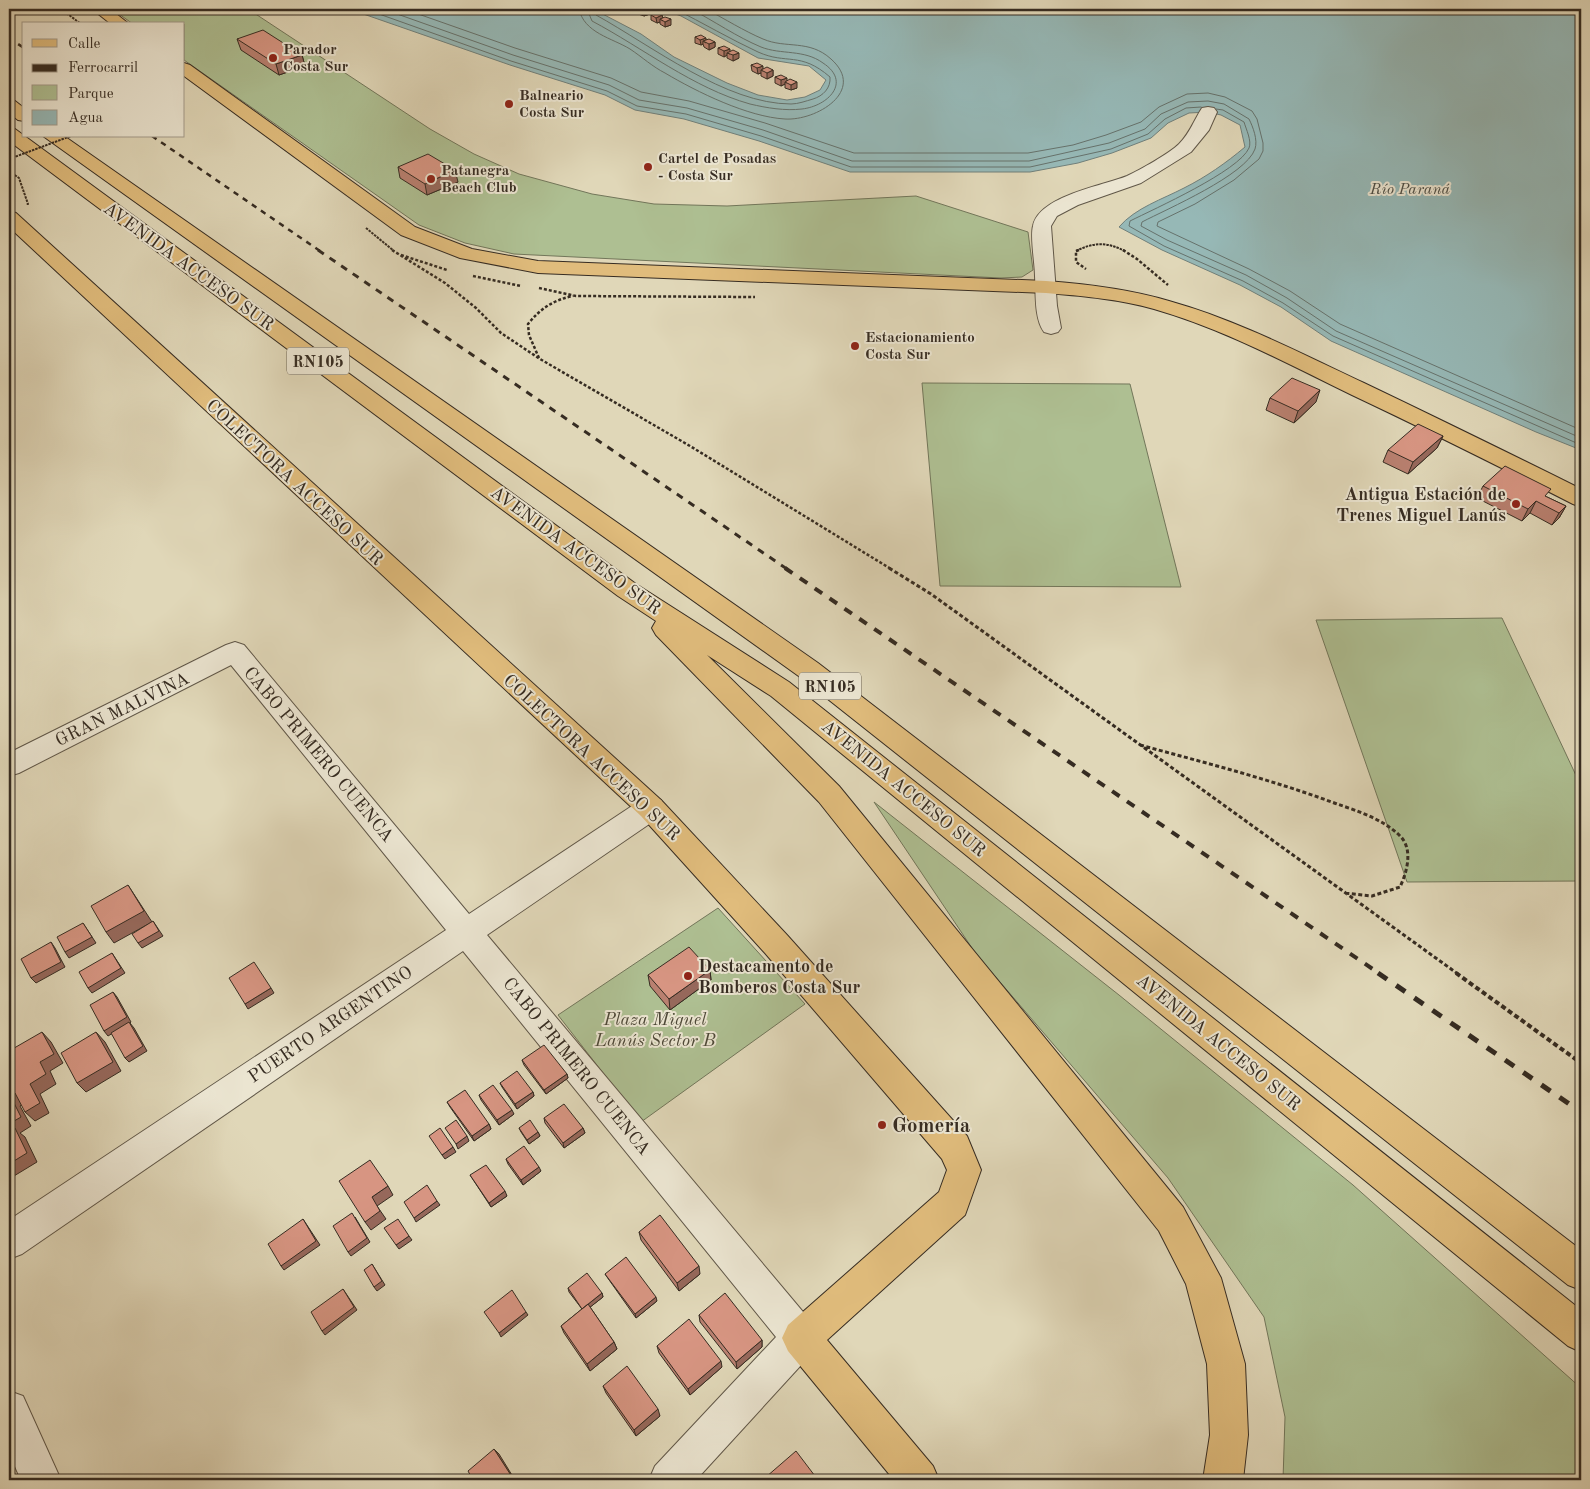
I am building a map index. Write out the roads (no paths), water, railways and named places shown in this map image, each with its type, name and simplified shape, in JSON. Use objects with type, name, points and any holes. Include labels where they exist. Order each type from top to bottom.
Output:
[{"type":"main road","points":[[100,9],[118,22]]},
{"type":"main road","points":[[185,69],[408,231],[467,254],[538,267],[1046,287],[1093,291],[1161,305],[1216,324],[1263,344],[1426,420],[1581,499]]},
{"type":"main road","points":[[9,106],[22,115]]},
{"type":"main road","name":"AVENIDA ACCESO SUR","points":[[9,133],[627,590],[780,689],[1581,1333]]},
{"type":"main road","name":"AVENIDA ACCESO SUR","points":[[55,138],[809,670],[1581,1272]]},
{"type":"main road","name":"COLECTORA ACCESO SUR","points":[[14,212],[651,808],[776,944],[955,1148],[964,1170],[953,1203],[801,1338]]},
{"type":"main road","points":[[627,590],[829,794],[1171,1219],[1203,1278],[1226,1364],[1229,1435],[1223,1480]]},
{"type":"main road","name":"CABO PRIMERO CUENCA","points":[[801,1338],[919,1480]]},
{"type":"street","points":[[1051,328],[1047,306],[1042,226],[1050,212],[1071,201],[1135,179],[1163,162],[1185,148],[1200,130],[1208,112]]},
{"type":"street","name":"GRAN MALVINA","points":[[9,765],[235,652]]},
{"type":"street","name":"CABO PRIMERO CUENCA","points":[[235,652],[801,1338]]},
{"type":"street","name":"PUERTO ARGENTINO","points":[[9,1241],[651,808]]},
{"type":"street","points":[[669,1480],[801,1338]]},
{"type":"street","points":[[9,1410],[41,1480]]},
{"type":"water","name":"Río Paraná","points":[[349,9],[593,9],[641,34],[674,57],[727,83],[758,95],[787,100],[805,97],[820,90],[826,80],[809,66],[758,58],[681,16],[662,9],[1581,9],[1581,450],[1331,341],[1281,307],[1240,285],[1162,250],[1119,227],[1133,214],[1208,174],[1245,147],[1240,125],[1221,115],[1208,112],[1189,113],[1168,123],[1151,138],[1112,153],[1078,163],[1030,172],[850,172],[759,141],[684,119],[635,110],[605,95],[510,65]]},
{"type":"railway","points":[[9,38],[22,47]]},
{"type":"railway","points":[[155,138],[320,251]]},
{"type":"railway","points":[[318,250],[787,569]]},
{"type":"railway","points":[[785,568],[1380,974]]},
{"type":"railway","points":[[1378,973],[1581,1112]]},
{"type":"place","name":"Parador Costa Sur","points":[[273,58]]},
{"type":"place","name":"Balneario Costa Sur","points":[[509,104]]},
{"type":"place","name":"Cartel de Posadas - Costa Sur","points":[[648,167]]},
{"type":"place","name":"Patanegra Beach Club","points":[[431,179]]},
{"type":"place","name":"Estacionamiento Costa Sur","points":[[855,346]]},
{"type":"place","name":"Antigua Estación de Trenes Miguel Lanús","points":[[1516,504]]},
{"type":"place","name":"Destacamento de Bomberos Costa Sur","points":[[688,976]]},
{"type":"place","name":"Gomería","points":[[882,1125]]},
{"type":"park label","name":"Plaza Miguel Lanús Sector B","points":[[655,1029]]}]
